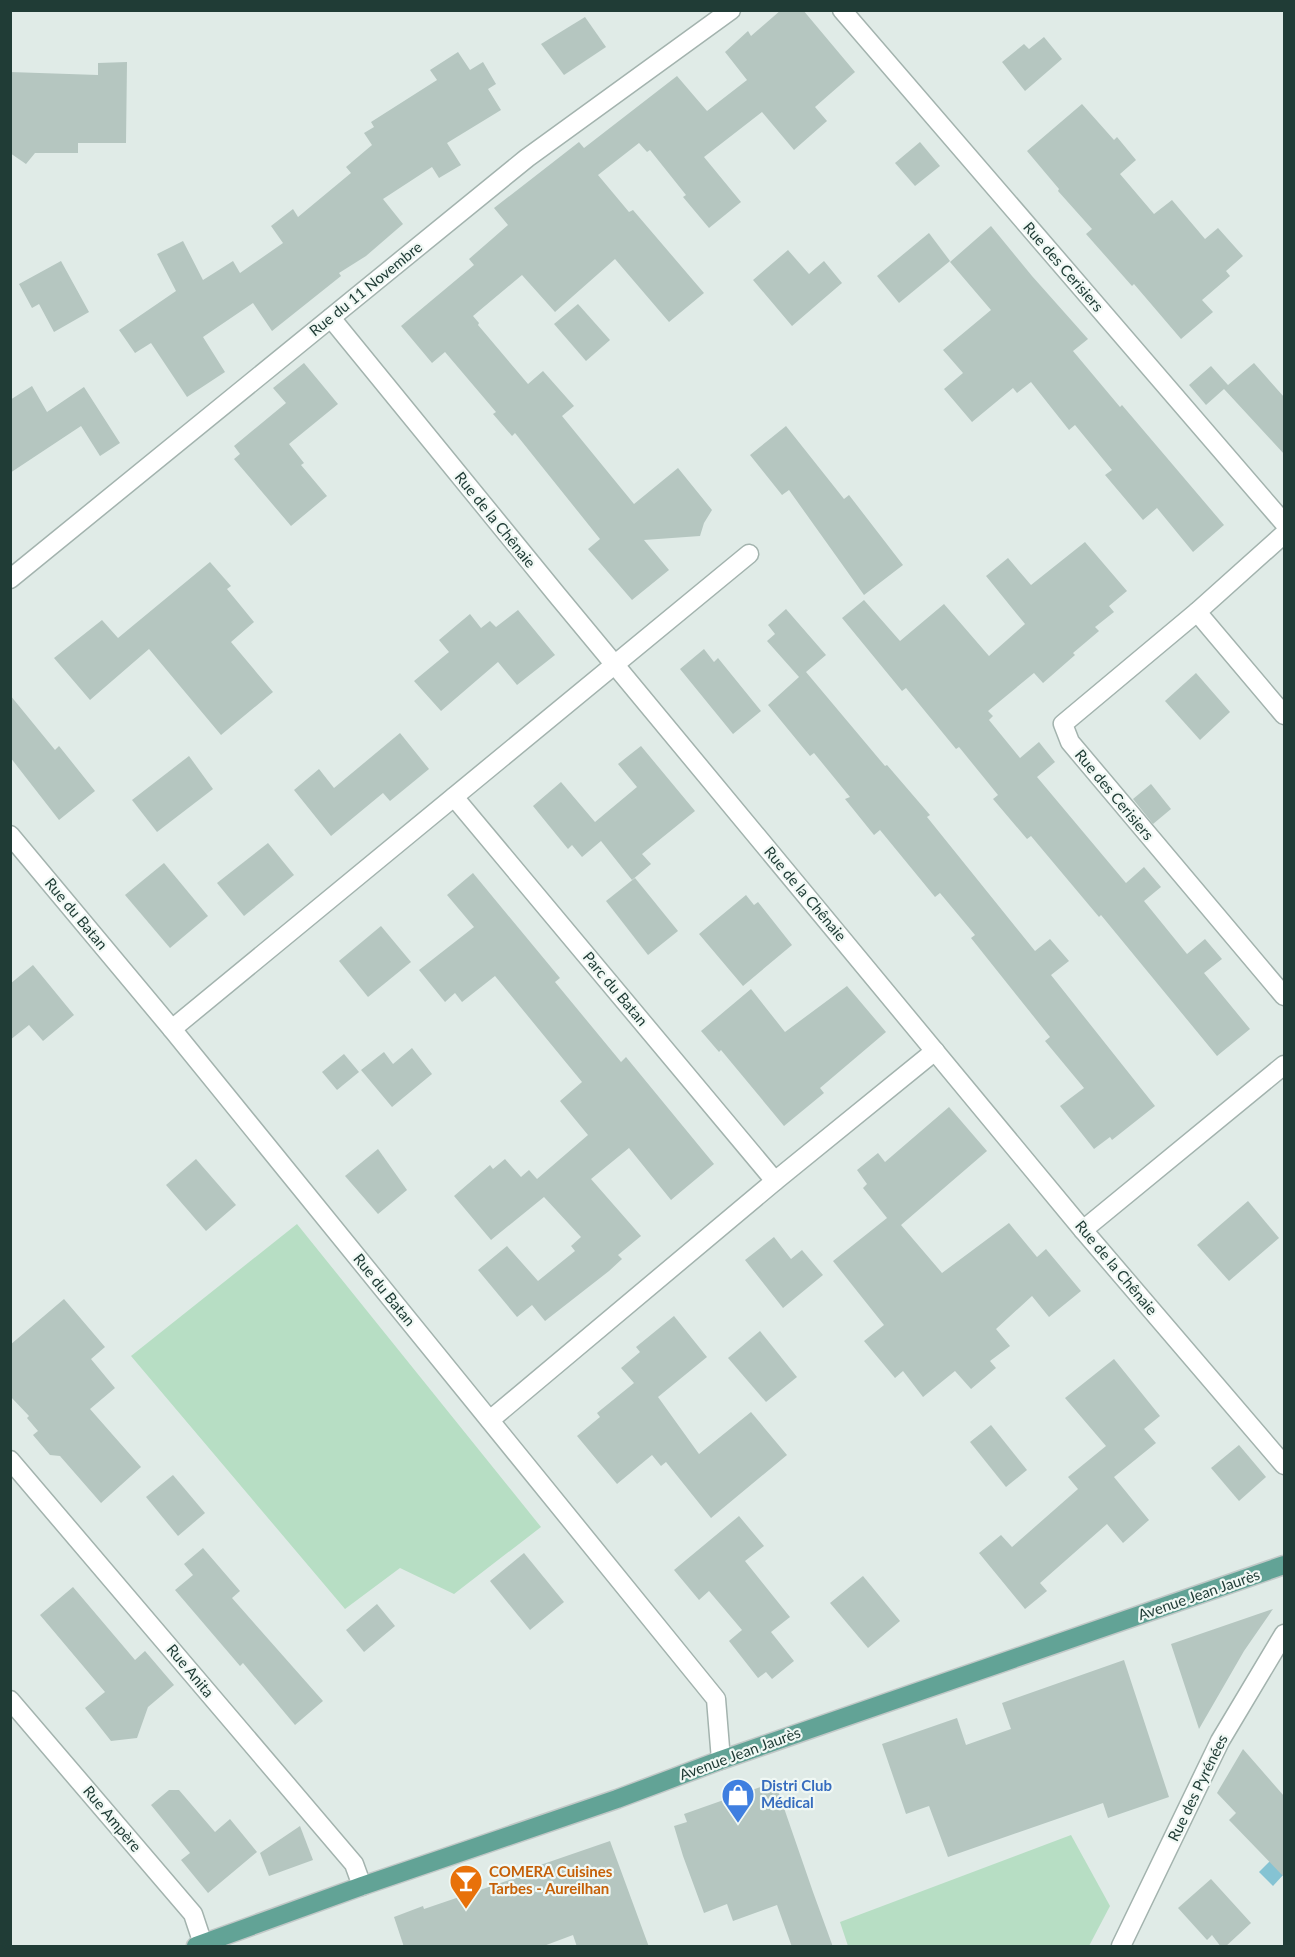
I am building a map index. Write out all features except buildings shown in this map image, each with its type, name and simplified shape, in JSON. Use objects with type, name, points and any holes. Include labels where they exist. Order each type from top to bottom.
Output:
[{"type":"main road","name":"Avenue Jean Jaurès","points":[[200,1945],[362,1886],[606,1803],[721,1760],[1284,1565]]},
{"type":"street","name":"Rue du 11 Novembre","points":[[10,579],[527,158],[731,10]]},
{"type":"street","name":"Rue des Cerisiers","points":[[842,10],[1284,523]]},
{"type":"street","name":"Rue de la Chênaie","points":[[331,318],[614,665],[1083,1230],[1284,1465]]},
{"type":"street","name":"Rue des Cerisiers","points":[[1284,534],[1197,612],[1063,724],[1070,742],[1284,996]]},
{"type":"street","points":[[172,1029],[749,554]]},
{"type":"street","points":[[1197,612],[1284,715]]},
{"type":"street","name":"Parc du Batan","points":[[454,797],[775,1181]]},
{"type":"street","name":"Rue du Batan","points":[[10,835],[172,1029],[716,1699],[721,1760]]},
{"type":"street","points":[[490,1420],[775,1181],[935,1051]]},
{"type":"street","points":[[1083,1230],[1284,1065]]},
{"type":"street","name":"Rue Anita","points":[[10,1460],[354,1864],[362,1886]]},
{"type":"street","name":"Rue des Pyrénées","points":[[1121,1947],[1220,1742],[1284,1634]]},
{"type":"street","name":"Rue Ampère","points":[[10,1700],[192,1914],[200,1945]]},
{"type":"green space","points":[[297,1224],[541,1527],[454,1594],[400,1568],[345,1609],[131,1356]]},
{"type":"green space","points":[[1071,1835],[1110,1906],[1089,1946],[848,1946],[840,1922]]},
{"type":"water","points":[[1284,1847],[1284,1874],[1273,1886],[1259,1872]]},
{"type":"place","name":"Distri Club Médical","points":[[738,1824]]},
{"type":"place","name":"COMERA Cuisines Tarbes - Aureilhan","points":[[466,1910]]}]
